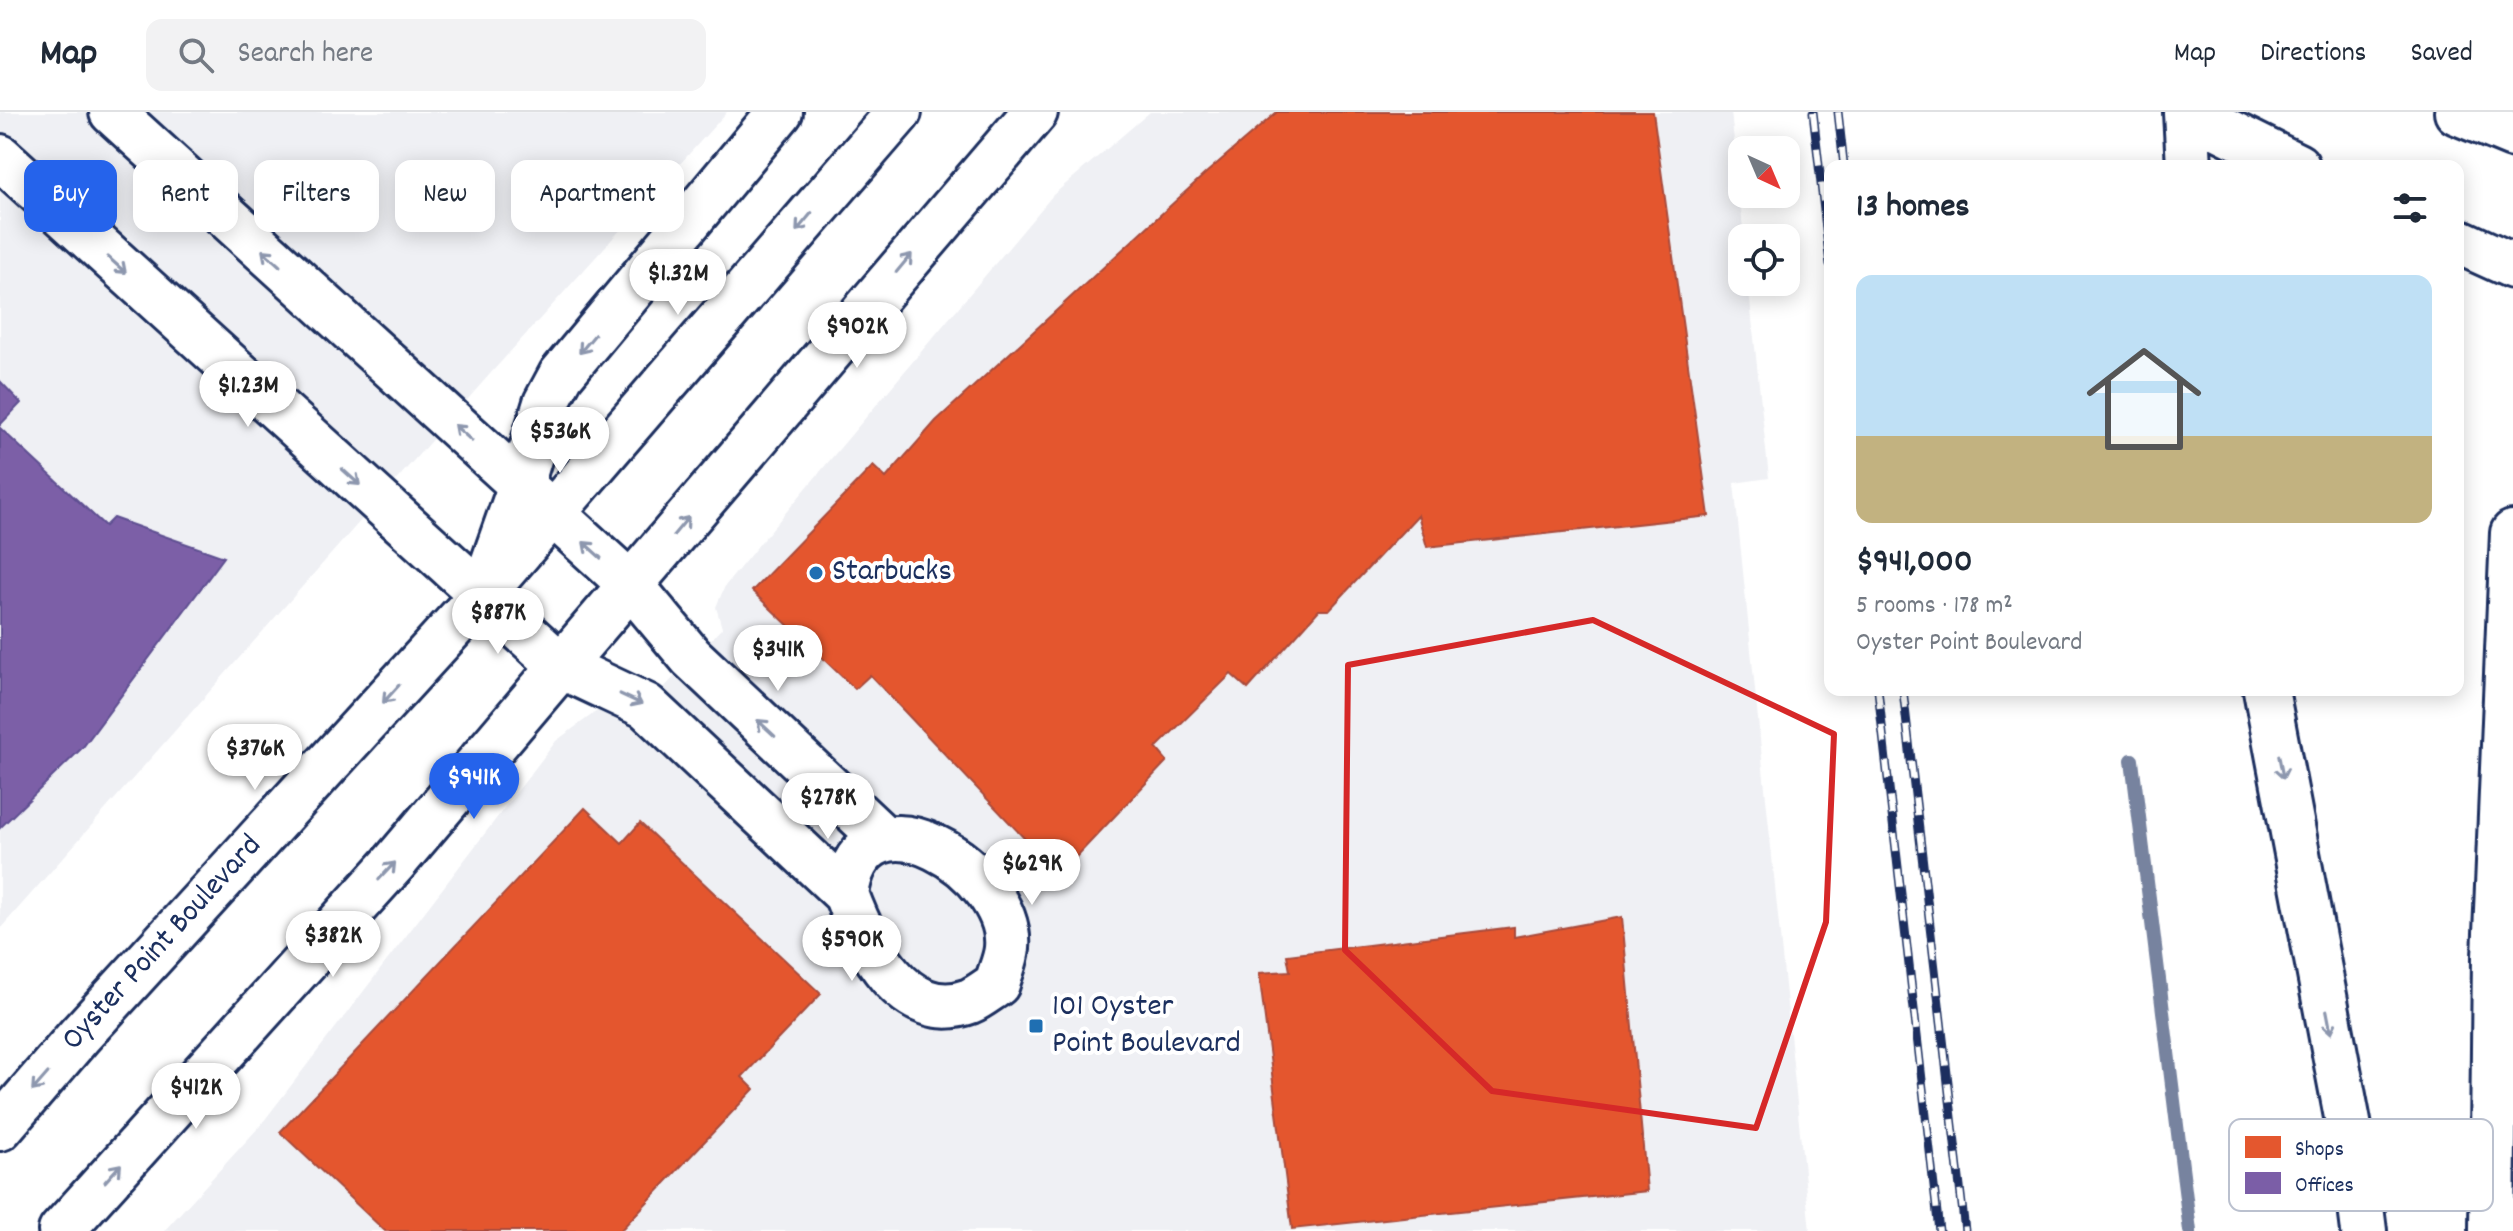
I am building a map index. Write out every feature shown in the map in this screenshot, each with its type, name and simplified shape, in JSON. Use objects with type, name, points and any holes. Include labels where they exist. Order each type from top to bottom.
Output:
[{"type":"main road","points":[[112,112],[631,585],[691,657],[884,839]]},
{"type":"main road","points":[[482,595],[546,403],[561,375],[780,112]]},
{"type":"main road","name":"Oyster Point Boulevard","points":[[0,1128],[79,1036],[554,515],[899,112]]},
{"type":"main road","points":[[61,1231],[394,863],[1035,112]]},
{"type":"main road","points":[[2189,160],[2187,112],[2285,160]]},
{"type":"main road","points":[[2457,112],[2513,135]]},
{"type":"main road","points":[[0,157],[561,666],[646,706],[846,894],[861,933],[882,966],[904,989],[935,1006],[970,1001],[997,984],[1008,946],[997,908],[974,874],[939,849],[907,838],[884,839],[860,853],[849,872],[846,894]]},
{"type":"main road","points":[[2464,244],[2513,266]]},
{"type":"main road","points":[[2493,1140],[2495,957],[2513,533]]},
{"type":"main road","points":[[2267,696],[2347,1119]]},
{"type":"main road","points":[[2362,1211],[2364,1231]]},
{"type":"main road","points":[[2492,1211],[2492,1231]]},
{"type":"highlighted area","points":[[1593,620],[1834,734],[1826,922],[1756,1128],[1492,1091],[1345,950],[1348,665]]},
{"type":"shaded area","points":[[0,112],[727,112],[684,160],[511,160],[511,232],[618,232],[0,929]]},
{"type":"shaded area","points":[[1150,112],[1731,112],[1733,136],[1728,136],[1728,208],[1741,208],[1743,224],[1728,224],[1728,296],[1750,296],[1769,478],[1734,483],[1810,1231],[164,1231],[260,1126],[556,741],[597,711],[646,706],[722,628],[716,607],[725,586],[1053,195]]},
{"type":"building: Shops","points":[[1277,112],[1653,112],[1709,516],[1427,547],[1418,515],[1329,610],[1319,610],[1248,689],[1231,674],[1156,748],[1167,761],[1059,875],[870,675],[855,689],[752,591],[873,466],[886,478],[936,421],[1206,173]]},
{"type":"building: Shops","points":[[585,808],[622,843],[640,823],[821,994],[742,1077],[754,1089],[620,1231],[385,1231],[280,1132]]},
{"type":"building: Shops","points":[[1622,917],[1647,1191],[1292,1229],[1259,973],[1290,971],[1287,955],[1514,927],[1514,937]]},
{"type":"building: Offices","points":[[0,381],[21,403],[0,425]]},
{"type":"building: Offices","points":[[0,428],[105,526],[113,518],[224,557],[83,747],[0,828]]},
{"type":"waterway","points":[[2132,760],[2190,1231]]},
{"type":"railway","points":[[1813,112],[1824,210]]},
{"type":"railway","points":[[1838,112],[1843,160]]},
{"type":"railway","points":[[1879,696],[1939,1231]]},
{"type":"railway","points":[[1904,696],[1965,1231]]},
{"type":"place","name":"Starbucks","points":[[816,573]]},
{"type":"place","name":"101 Oyster Point Boulevard","points":[[1036,1026]]}]
